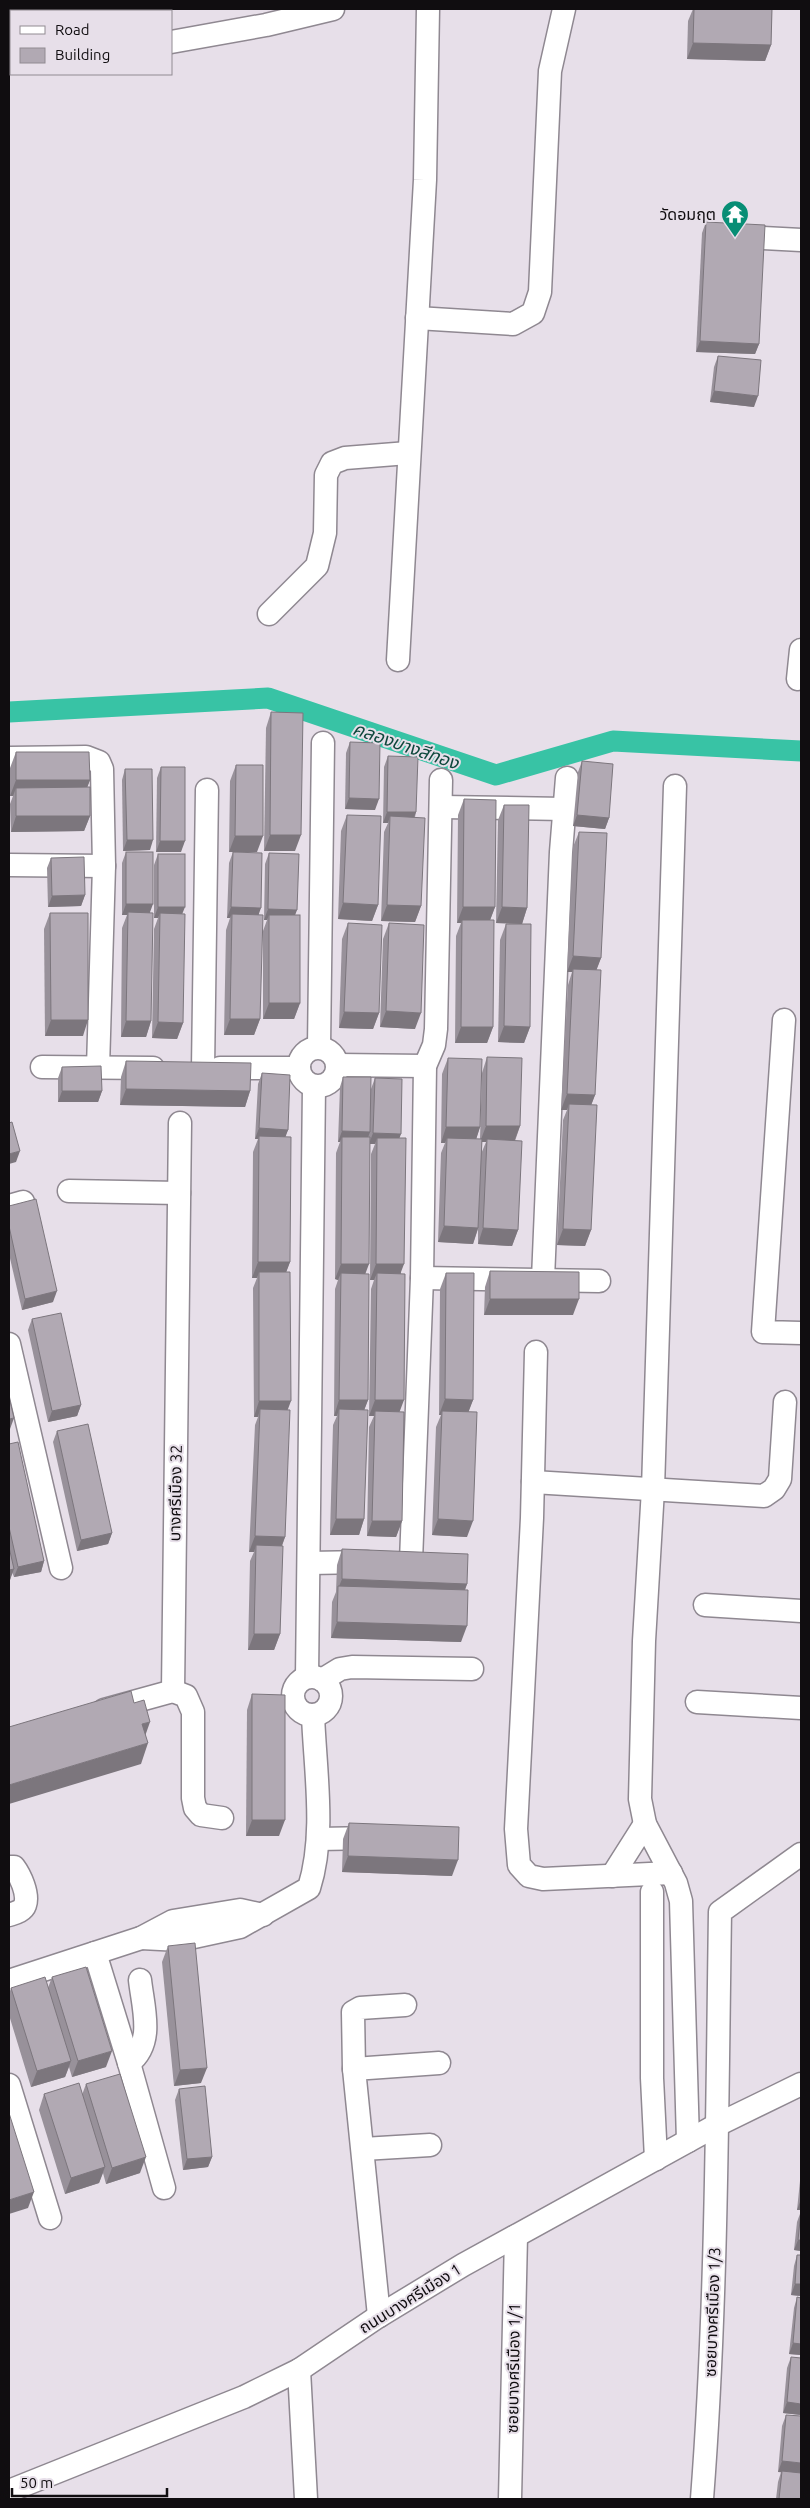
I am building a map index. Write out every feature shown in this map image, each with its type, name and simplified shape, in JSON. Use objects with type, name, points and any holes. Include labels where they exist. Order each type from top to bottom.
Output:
[{"type":"street","points":[[172,42],[266,25],[333,9]]},
{"type":"street","points":[[398,660],[408,453],[418,318],[425,180],[428,9]]},
{"type":"street","points":[[418,318],[513,324],[533,313],[540,292],[550,71],[564,9]]},
{"type":"street","points":[[763,238],[801,240]]},
{"type":"street","points":[[269,614],[317,566],[325,533],[326,475],[332,463],[346,458],[408,453]]},
{"type":"street","points":[[798,679],[801,650]]},
{"type":"street","points":[[319,1047],[323,742]]},
{"type":"street","points":[[10,758],[86,757],[99,762],[104,779],[104,866],[98,1068]]},
{"type":"street","points":[[543,1279],[567,778]]},
{"type":"street","points":[[309,1563],[420,1562],[425,1066],[434,1045],[436,1029],[442,807],[441,780]]},
{"type":"street","points":[[675,786],[640,1799],[645,1824],[676,1883],[681,1901],[688,2141]]},
{"type":"street","points":[[187,1068],[207,790]]},
{"type":"street","points":[[442,807],[564,810]]},
{"type":"street","points":[[9,865],[104,866]]},
{"type":"street","points":[[784,1020],[763,1332],[801,1333]]},
{"type":"street","points":[[319,1047],[333,1055],[337,1065],[334,1078],[328,1083],[314,1086],[304,1079],[299,1068],[300,1061],[307,1051],[319,1047]]},
{"type":"street","points":[[337,1065],[425,1066]]},
{"type":"street","points":[[42,1067],[299,1068]]},
{"type":"street","points":[[314,1086],[309,1563],[315,1678]]},
{"type":"street","name":"บางศรีเมือง 32","points":[[173,1691],[180,1123]]},
{"type":"street","points":[[69,1191],[179,1193]]},
{"type":"street","points":[[422,1278],[600,1281]]},
{"type":"street","points":[[9,1344],[61,1568]]},
{"type":"street","points":[[536,1352],[533,1482],[516,1829],[520,1865],[529,1876],[543,1879],[671,1873]]},
{"type":"street","points":[[533,1482],[764,1496],[774,1489],[780,1479],[785,1402]]},
{"type":"street","points":[[705,1605],[801,1611]]},
{"type":"street","points":[[315,1678],[329,1687],[330,1701],[321,1713],[313,1715],[298,1709],[293,1702],[292,1693],[295,1685],[340,1669],[352,1667],[472,1669]]},
{"type":"street","points":[[82,1716],[173,1691],[186,1696],[193,1712],[195,1808],[201,1816],[222,1818]]},
{"type":"street","points":[[697,1702],[801,1708]]},
{"type":"street","points":[[9,1981],[142,1938],[180,1940],[240,1928],[308,1888],[316,1865],[318,1839],[313,1715]]},
{"type":"street","points":[[612,1876],[645,1824]]},
{"type":"street","points":[[318,1839],[393,1838]]},
{"type":"street","name":"ซอยบางศรีเมือง 1/3","points":[[702,2499],[709,2395],[717,2125],[720,1912],[801,1854]]},
{"type":"street","points":[[9,1867],[14,1867],[20,1874],[25,1905],[19,1912],[9,1915]]},
{"type":"street","points":[[652,1892],[652,2087],[656,2159]]},
{"type":"street","points":[[94,1953],[129,2063],[164,2188]]},
{"type":"street","points":[[129,2063],[136,2058],[145,2042],[146,2031],[140,1980]]},
{"type":"street","points":[[379,2316],[354,2068],[353,2012],[360,2008],[405,2005]]},
{"type":"street","points":[[354,2068],[439,2063]]},
{"type":"street","name":"ถนนบางศรีเมือง 1","points":[[9,2491],[244,2397],[300,2370],[379,2316],[516,2236],[801,2080]]},
{"type":"street","points":[[9,2085],[50,2218]]},
{"type":"street","points":[[363,2149],[430,2145]]},
{"type":"street","name":"ซอยบางศรีเมือง 1/1","points":[[510,2499],[516,2236]]},
{"type":"street","points":[[300,2370],[306,2499]]},
{"type":"building","points":[[694,9],[772,9],[771,45],[693,43]]},
{"type":"building","points":[[706,222],[765,225],[759,344],[700,341]]},
{"type":"building","points":[[718,356],[761,360],[758,396],[714,391]]},
{"type":"building","points":[[271,712],[303,713],[301,835],[270,835]]},
{"type":"building","points":[[350,742],[380,743],[379,799],[349,798]]},
{"type":"building","points":[[16,752],[89,752],[90,780],[16,780]]},
{"type":"building","points":[[388,756],[418,757],[416,812],[387,812]]},
{"type":"building","points":[[582,761],[613,764],[609,818],[577,815]]},
{"type":"building","points":[[236,765],[263,765],[263,836],[235,836]]},
{"type":"building","points":[[161,767],[185,767],[185,841],[160,841]]},
{"type":"building","points":[[125,769],[152,769],[153,840],[127,840]]},
{"type":"building","points":[[90,787],[90,816],[16,816],[16,788]]},
{"type":"building","points":[[464,799],[496,800],[495,907],[463,907]]},
{"type":"building","points":[[504,805],[529,805],[527,908],[502,907]]},
{"type":"building","points":[[347,815],[381,816],[378,905],[343,903]]},
{"type":"building","points":[[390,816],[425,818],[421,906],[387,905]]},
{"type":"building","points":[[579,832],[607,833],[601,958],[573,956]]},
{"type":"building","points":[[126,852],[153,852],[153,904],[126,904]]},
{"type":"building","points":[[233,852],[262,853],[261,908],[231,907]]},
{"type":"building","points":[[269,853],[299,854],[297,910],[268,909]]},
{"type":"building","points":[[158,854],[185,854],[185,907],[158,907]]},
{"type":"building","points":[[84,857],[85,895],[52,896],[51,858]]},
{"type":"building","points":[[128,912],[153,913],[151,1021],[126,1021]]},
{"type":"building","points":[[50,913],[88,913],[88,1020],[51,1020]]},
{"type":"building","points":[[160,913],[185,914],[183,1023],[158,1022]]},
{"type":"building","points":[[232,914],[263,915],[260,1019],[230,1019]]},
{"type":"building","points":[[269,915],[300,915],[300,1003],[269,1003]]},
{"type":"building","points":[[462,920],[494,920],[493,1027],[461,1027]]},
{"type":"building","points":[[348,923],[382,925],[379,1013],[344,1012]]},
{"type":"building","points":[[389,923],[424,925],[421,1013],[386,1011]]},
{"type":"building","points":[[506,924],[531,924],[530,1027],[504,1026]]},
{"type":"building","points":[[573,969],[601,970],[595,1095],[567,1094]]},
{"type":"building","points":[[487,1057],[522,1058],[520,1126],[486,1126]]},
{"type":"building","points":[[448,1058],[482,1059],[480,1127],[446,1127]]},
{"type":"building","points":[[126,1061],[251,1063],[250,1091],[126,1089]]},
{"type":"building","points":[[101,1066],[102,1091],[62,1091],[62,1067]]},
{"type":"building","points":[[262,1073],[290,1075],[288,1130],[259,1128]]},
{"type":"building","points":[[343,1077],[371,1077],[370,1132],[342,1131]]},
{"type":"building","points":[[375,1078],[402,1079],[401,1134],[373,1133]]},
{"type":"building","points":[[569,1104],[597,1105],[591,1230],[563,1229]]},
{"type":"building","points":[[12,1122],[20,1151],[9,1154],[9,1123]]},
{"type":"building","points":[[259,1136],[291,1137],[290,1262],[258,1262]]},
{"type":"building","points":[[342,1137],[370,1137],[369,1264],[341,1264]]},
{"type":"building","points":[[377,1138],[406,1138],[404,1264],[376,1264]]},
{"type":"building","points":[[447,1138],[482,1139],[478,1228],[444,1226]]},
{"type":"building","points":[[487,1139],[522,1141],[518,1230],[483,1228]]},
{"type":"building","points":[[36,1199],[57,1291],[25,1299],[9,1226],[9,1206]]},
{"type":"building","points":[[490,1271],[579,1272],[579,1299],[490,1299]]},
{"type":"building","points":[[259,1272],[290,1272],[291,1401],[259,1401]]},
{"type":"building","points":[[341,1273],[369,1274],[368,1400],[339,1400]]},
{"type":"building","points":[[377,1273],[405,1274],[404,1400],[375,1400]]},
{"type":"building","points":[[446,1273],[474,1273],[473,1400],[445,1399]]},
{"type":"building","points":[[61,1313],[81,1405],[52,1411],[32,1319]]},
{"type":"building","points":[[9,1397],[14,1418],[9,1419]]},
{"type":"building","points":[[260,1409],[290,1410],[285,1537],[255,1536]]},
{"type":"building","points":[[339,1409],[368,1410],[364,1519],[336,1519]]},
{"type":"building","points":[[375,1411],[404,1412],[402,1521],[372,1521]]},
{"type":"building","points":[[442,1411],[477,1412],[473,1521],[438,1519]]},
{"type":"building","points":[[88,1424],[112,1533],[81,1540],[57,1431]]},
{"type":"building","points":[[18,1442],[44,1561],[18,1567],[9,1527],[9,1444]]},
{"type":"building","points":[[256,1545],[283,1546],[280,1634],[254,1634]]},
{"type":"building","points":[[9,1547],[14,1569],[9,1570]]},
{"type":"building","points":[[342,1549],[468,1554],[467,1584],[342,1579]]},
{"type":"building","points":[[338,1586],[468,1590],[467,1626],[337,1622]]},
{"type":"building","points":[[131,1691],[134,1703],[144,1700],[150,1722],[142,1724],[148,1743],[9,1785],[9,1727]]},
{"type":"building","points":[[252,1694],[285,1695],[285,1820],[252,1820]]},
{"type":"building","points":[[349,1823],[459,1827],[458,1860],[348,1856]]},
{"type":"building","points":[[195,1943],[207,2068],[180,2070],[168,1946]]},
{"type":"building","points":[[86,1967],[112,2051],[78,2061],[52,1977]]},
{"type":"building","points":[[45,1977],[71,2061],[37,2071],[11,1988]]},
{"type":"building","points":[[120,2074],[146,2157],[112,2168],[86,2084]]},
{"type":"building","points":[[79,2083],[105,2167],[71,2178],[44,2094]]},
{"type":"building","points":[[205,2086],[212,2157],[187,2159],[179,2089]]},
{"type":"building","points":[[9,2113],[34,2192],[9,2200]]},
{"type":"building","points":[[801,2211],[801,2240],[798,2240]]},
{"type":"building","points":[[797,2255],[801,2255],[801,2284],[795,2284]]},
{"type":"building","points":[[797,2297],[801,2298],[801,2344],[793,2343]]},
{"type":"building","points":[[791,2357],[801,2358],[801,2404],[787,2402]]},
{"type":"building","points":[[786,2415],[801,2416],[801,2463],[782,2461]]},
{"type":"building","points":[[782,2471],[801,2473],[801,2499],[779,2499]]},
{"type":"waterway","name":"คลองบางสีทอง","points":[[9,712],[268,698],[496,775],[613,741],[801,751]]},
{"type":"place","name":"วัดอมฤต","points":[[735,238]]}]
